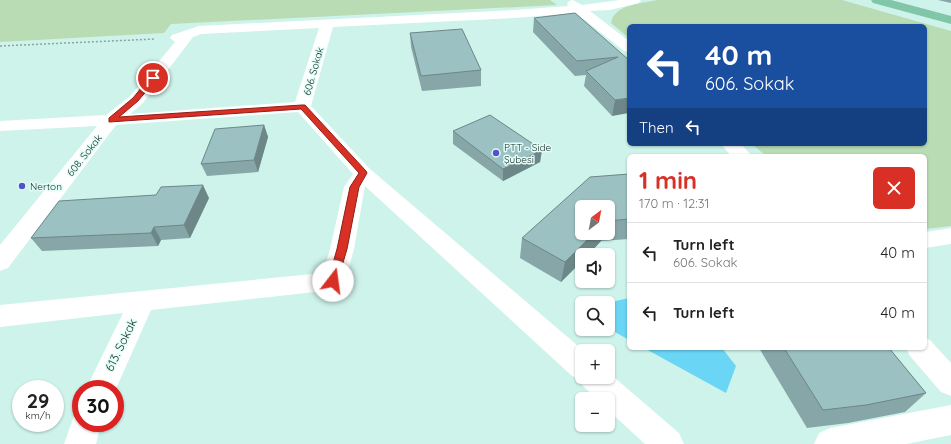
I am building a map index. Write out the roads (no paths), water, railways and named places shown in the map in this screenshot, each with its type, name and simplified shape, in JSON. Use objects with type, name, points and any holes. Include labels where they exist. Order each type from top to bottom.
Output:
[{"type":"main road","points":[[878,0],[951,20]]},
{"type":"main road","points":[[911,0],[951,11]]},
{"type":"street","points":[[327,24],[514,14],[596,0]]},
{"type":"street","points":[[573,4],[610,6],[635,0]]},
{"type":"street","points":[[573,4],[627,46]]},
{"type":"street","name":"608. Sokak","points":[[0,262],[111,120],[136,100],[183,36],[199,30],[327,24]]},
{"type":"street","name":"606. Sokak","points":[[327,24],[302,107],[363,173],[575,362]]},
{"type":"street","points":[[0,126],[302,107]]},
{"type":"street","points":[[732,146],[740,154]]},
{"type":"street","points":[[0,316],[333,281],[342,249],[354,187],[363,173]]},
{"type":"street","points":[[927,240],[951,236]]},
{"type":"street","name":"613. Sokak","points":[[105,380],[142,301]]},
{"type":"street","points":[[922,350],[951,384]]},
{"type":"street","points":[[601,384],[668,444]]},
{"type":"street","points":[[830,444],[951,420]]},
{"type":"street","points":[[80,444],[83,432]]},
{"type":"water","points":[[627,298],[627,339],[615,332],[615,301]]},
{"type":"water","points":[[648,350],[724,350],[736,366],[726,393]]},
{"type":"place","name":"PTT - Side Şubesi","points":[[496,153]]},
{"type":"place","name":"Nerton","points":[[22,186]]}]
